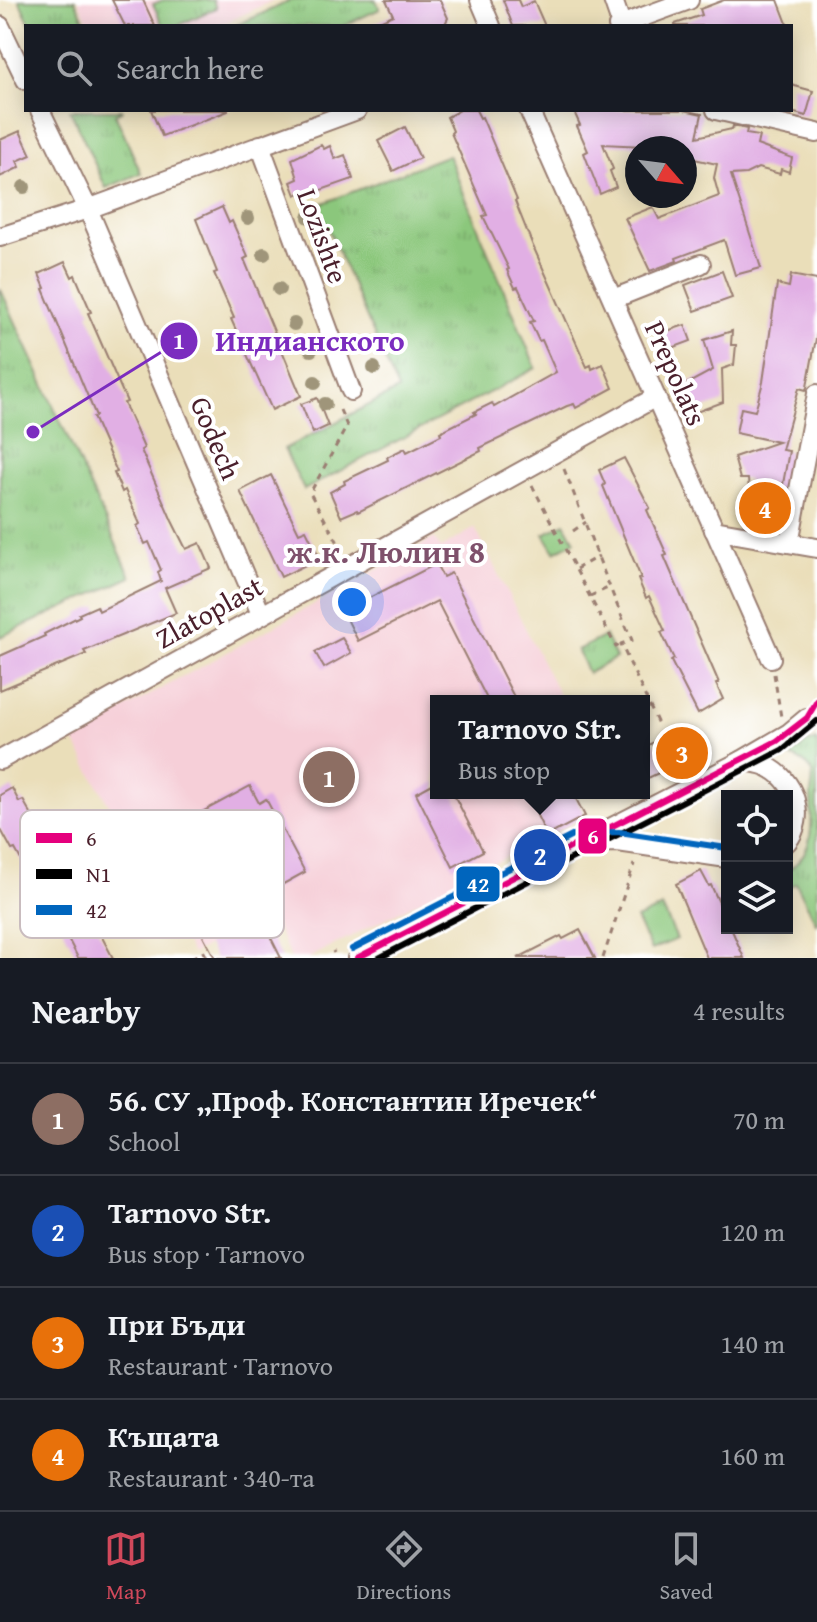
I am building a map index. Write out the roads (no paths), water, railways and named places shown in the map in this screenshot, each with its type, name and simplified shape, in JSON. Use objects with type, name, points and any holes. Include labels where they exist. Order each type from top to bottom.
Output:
[{"type":"street","points":[[480,0],[490,24]]},
{"type":"street","points":[[613,0],[619,24]]},
{"type":"street","points":[[625,24],[689,0]]},
{"type":"street","points":[[0,26],[24,76]]},
{"type":"street","name":"Godech","points":[[41,112],[88,209],[261,614]]},
{"type":"street","points":[[0,237],[88,209],[351,112]]},
{"type":"street","name":"Prepolats","points":[[530,112],[771,658]]},
{"type":"street","points":[[725,112],[817,133]]},
{"type":"street","name":"Lozishte","points":[[260,145],[351,391]]},
{"type":"street","points":[[613,299],[701,264]]},
{"type":"street","points":[[789,543],[817,394]]},
{"type":"street","name":"Zlatoplast","points":[[0,760],[656,397]]},
{"type":"street","points":[[714,530],[817,548]]},
{"type":"street","points":[[369,955],[777,741],[812,717],[817,701]]},
{"type":"street","points":[[741,761],[768,767],[784,778],[792,790]]},
{"type":"street","points":[[793,796],[797,818],[793,832]]},
{"type":"street","points":[[581,843],[640,845],[721,857]]},
{"type":"place","name":"Индианското","points":[[33,432]]},
{"type":"place","name":"Къщата","points":[[765,508]]},
{"type":"place","name":"При Бъди","points":[[682,753]]},
{"type":"place","name":"56. СУ „Проф. Константин Иречек“","points":[[329,777]]},
{"type":"place","name":"Tarnovo Str.","points":[[540,855]]},
{"type":"district","name":"ж.к. Люлин 8","points":[[386,552]]}]
